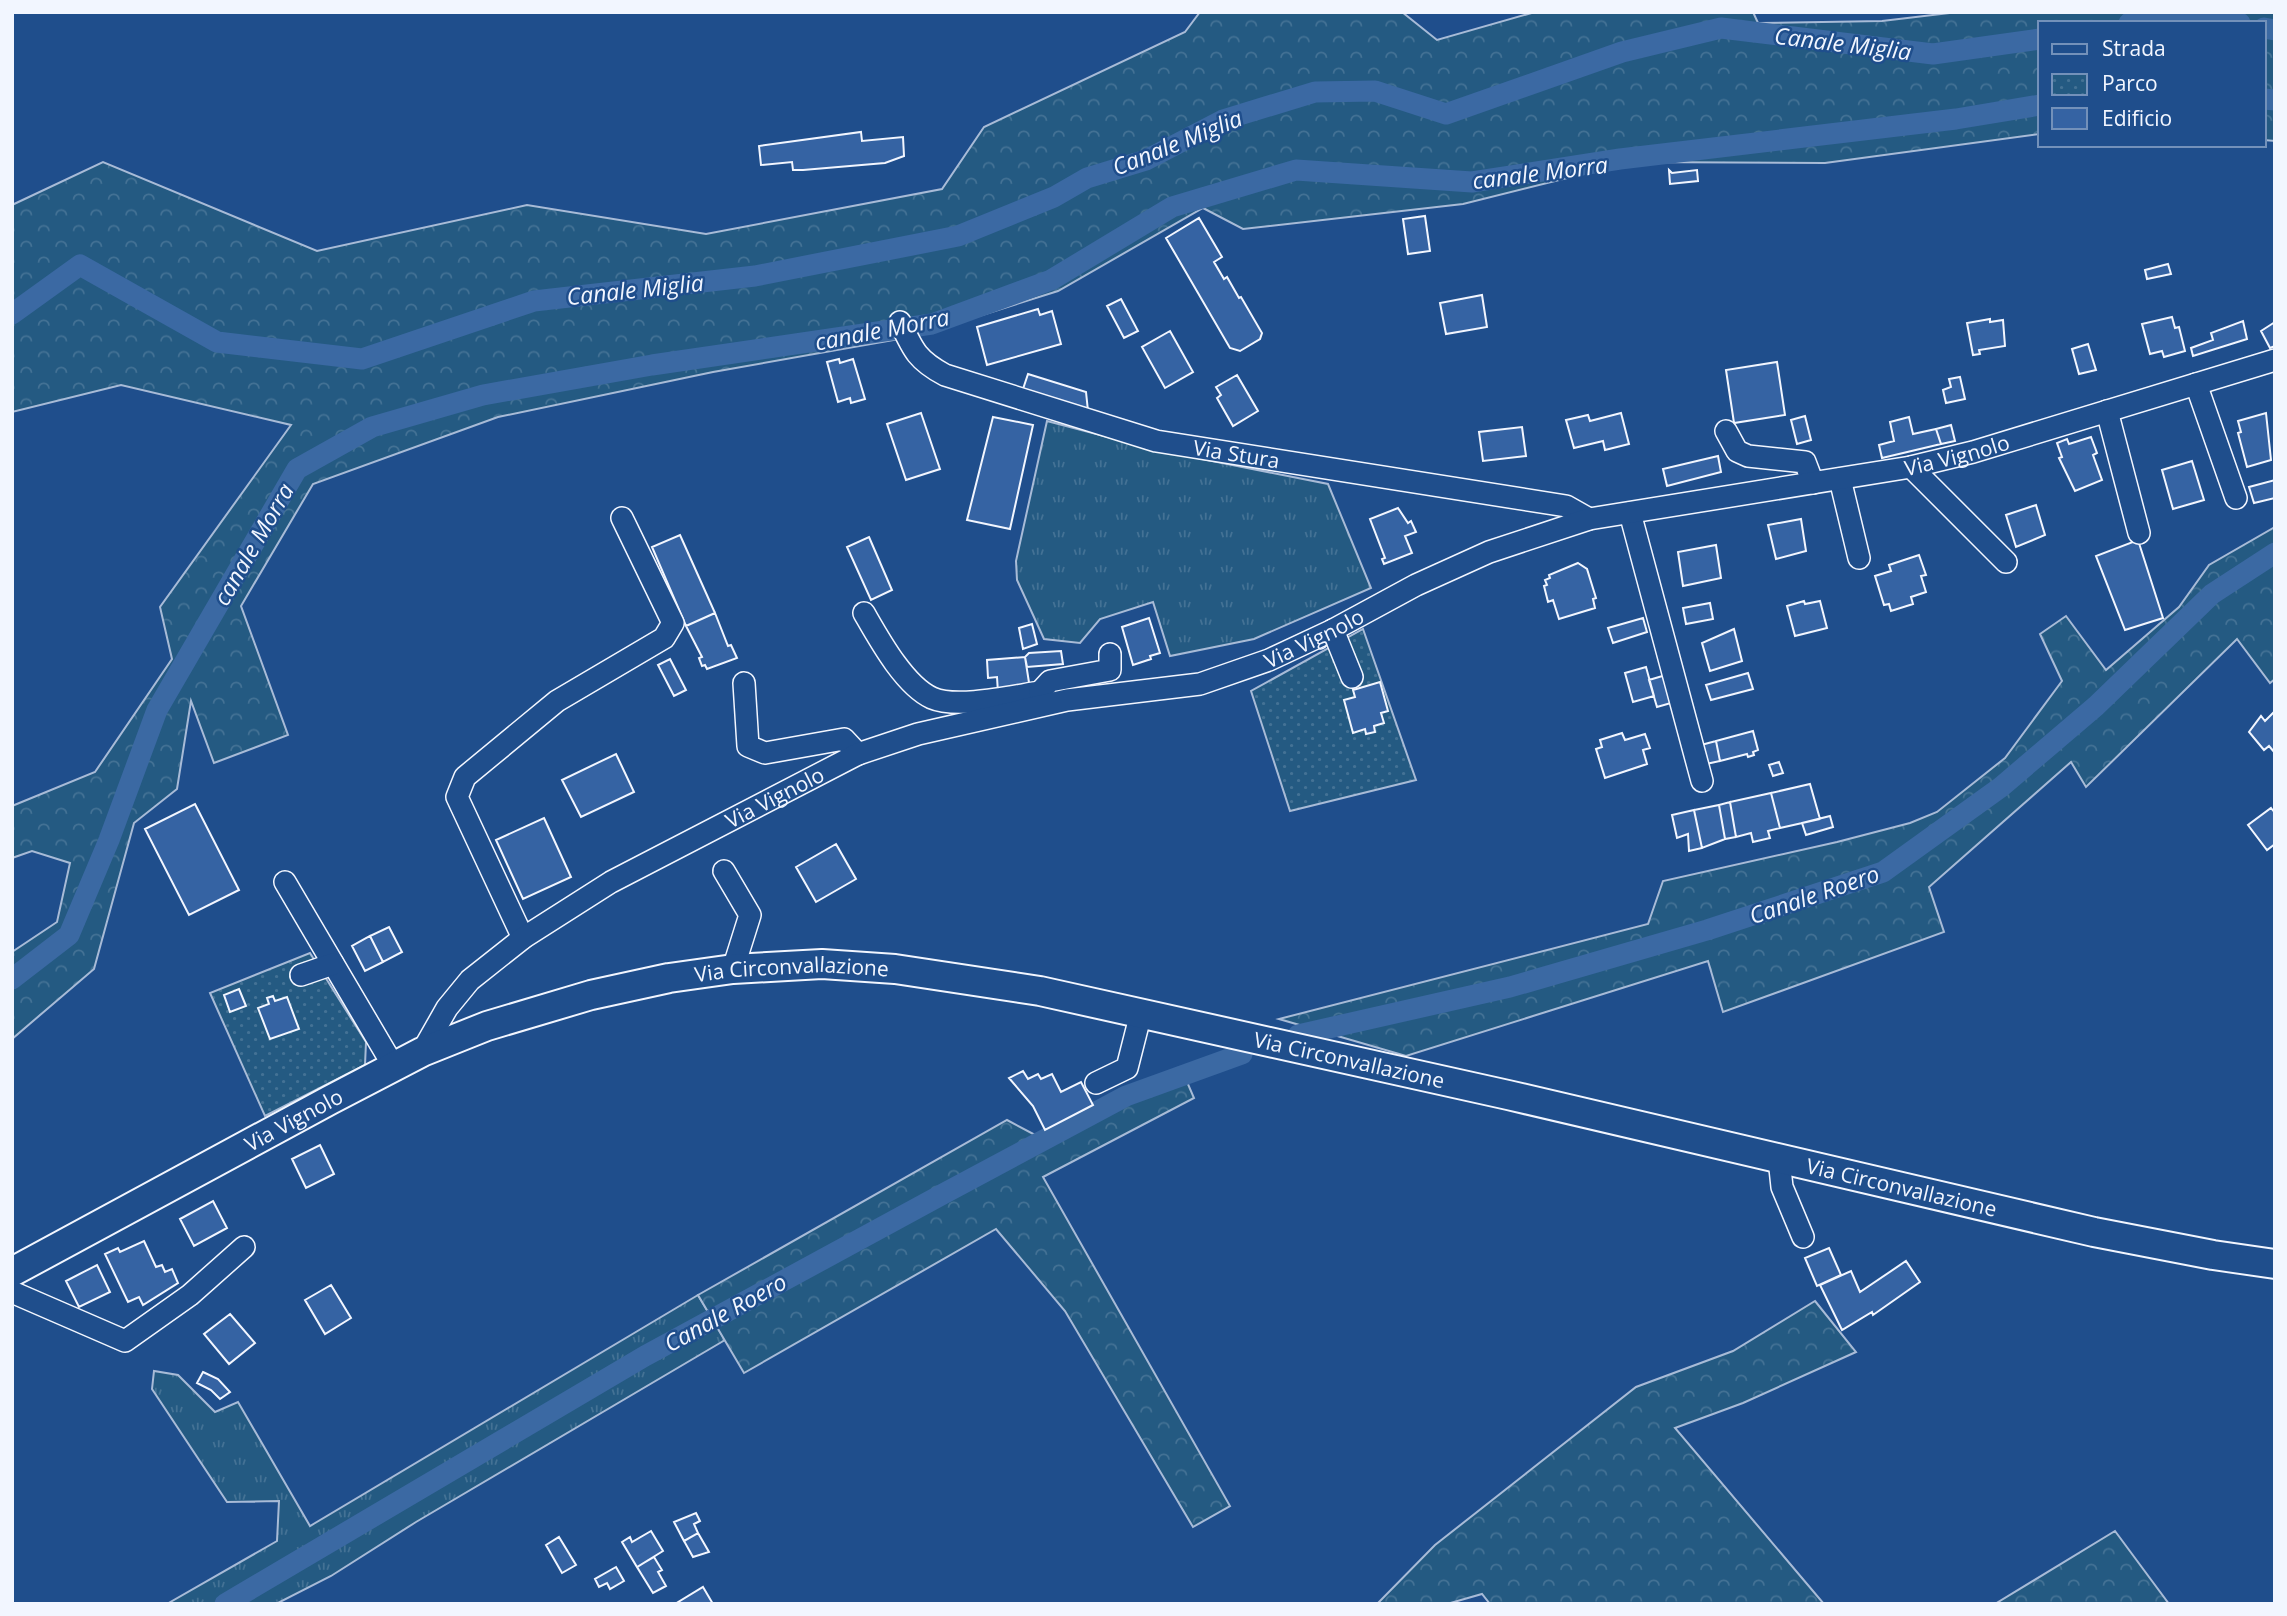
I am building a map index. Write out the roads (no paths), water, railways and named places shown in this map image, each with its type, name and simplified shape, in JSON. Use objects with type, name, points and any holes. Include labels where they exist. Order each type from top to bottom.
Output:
[{"type":"main road","name":"Via Circonvallazione","points":[[422,1052],[500,1021],[591,995],[669,978],[733,969],[822,964],[895,969],[1040,990],[2094,1232],[2275,1264]]},
{"type":"main road","name":"Via Vignolo","points":[[12,1272],[422,1052]]},
{"type":"street","name":"Via Stura","points":[[904,329],[912,350],[924,364],[945,375],[1156,441],[1566,506],[1589,519]]},
{"type":"street","name":"Via Vignolo","points":[[422,1052],[447,1008],[471,980],[523,938],[611,882],[858,754],[1042,699],[1200,684],[1269,660],[1333,631],[1416,585],[1489,552],[1589,519],[1911,467],[1973,452],[2275,360]]},
{"type":"street","points":[[2196,384],[2236,498]]},
{"type":"street","points":[[2107,411],[2139,533]]},
{"type":"street","points":[[1726,431],[1737,451],[1748,456],[1805,462],[1813,483]]},
{"type":"street","points":[[1911,467],[2006,562]]},
{"type":"street","points":[[1840,479],[1859,558]]},
{"type":"street","points":[[1630,513],[1702,781]]},
{"type":"street","points":[[523,938],[457,797],[465,777],[557,701],[664,638],[673,623],[622,518]]},
{"type":"street","points":[[864,613],[885,649],[918,688],[933,699],[960,702],[1042,699],[1050,681],[1110,670],[1110,654]]},
{"type":"street","points":[[1333,631],[1352,677]]},
{"type":"street","points":[[744,683],[748,746],[765,753],[844,739],[858,754]]},
{"type":"street","points":[[724,871],[750,915],[733,969]]},
{"type":"street","points":[[285,882],[394,1067]]},
{"type":"street","points":[[301,975],[333,964]]},
{"type":"street","points":[[1096,1083],[1127,1068],[1140,1013]]},
{"type":"street","points":[[1779,1158],[1782,1187],[1803,1237]]},
{"type":"street","points":[[12,1292],[125,1341],[190,1294],[244,1247]]},
{"type":"waterway","name":"Canale Miglia","points":[[2139,21],[2185,12]]},
{"type":"waterway","name":"Canale Miglia","points":[[2193,12],[2231,21]]},
{"type":"waterway","name":"Canale Miglia","points":[[12,314],[80,265],[217,342],[362,359],[534,301],[755,276],[958,236],[1054,197],[1087,178],[1146,160],[1223,120],[1315,92],[1375,91],[1446,114],[1622,52],[1721,28],[1933,54],[2038,39]]},
{"type":"waterway","name":"Canale Miglia","points":[[2266,28],[2275,30]]},
{"type":"waterway","name":"canale Morra","points":[[2266,99],[2275,100]]},
{"type":"waterway","name":"canale Morra","points":[[12,979],[69,935],[109,840],[157,710],[297,469],[372,427],[483,395],[652,365],[932,324],[1051,280],[1172,207],[1296,170],[1472,182],[1620,159],[1956,119],[2038,105]]},
{"type":"waterway","name":"Canale Roero","points":[[1298,1035],[1510,987],[1707,930],[1883,872],[2001,787],[2096,706],[2212,594],[2275,553]]},
{"type":"waterway","name":"Canale Roero","points":[[225,1604],[645,1356],[943,1194],[1126,1096],[1242,1054]]}]
